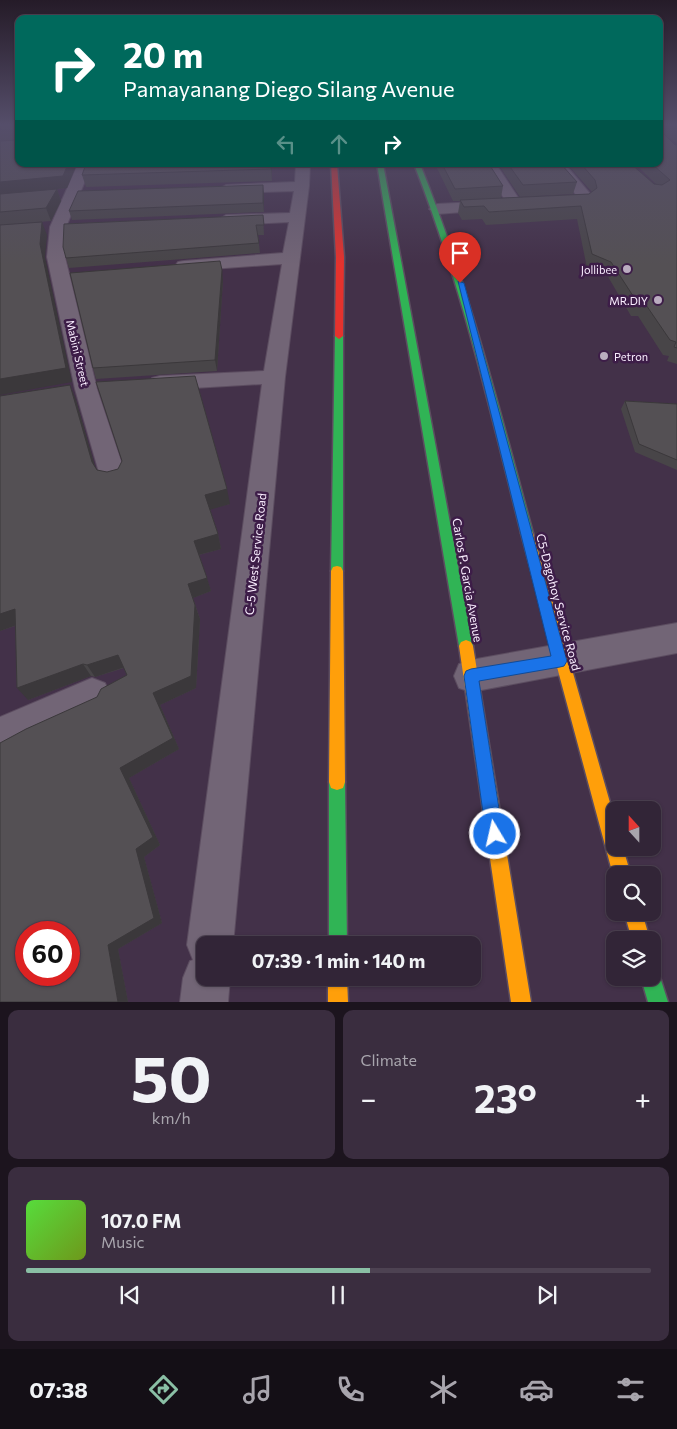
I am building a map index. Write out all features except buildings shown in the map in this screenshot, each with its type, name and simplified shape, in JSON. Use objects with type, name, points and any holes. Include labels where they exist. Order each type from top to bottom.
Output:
[{"type":"main road","points":[[334,172],[340,285],[336,662],[338,936]]},
{"type":"main road","name":"Carlos P. Garcia Avenue","points":[[381,172],[471,676],[520,1002]]},
{"type":"main road","name":"C5-Dagohoy Service Road","points":[[421,172],[438,209],[476,336],[560,661],[619,866]]},
{"type":"main road","points":[[338,986],[338,1002]]},
{"type":"main road","points":[[654,986],[658,1002]]},
{"type":"street","points":[[49,228],[74,194],[82,172]]},
{"type":"street","points":[[494,172],[516,205]]},
{"type":"street","points":[[438,209],[584,200],[585,196],[565,172]]},
{"type":"street","points":[[214,189],[302,175]]},
{"type":"street","name":"C-5 West Service Road","points":[[211,936],[274,377],[302,175]]},
{"type":"street","points":[[56,196],[92,194]]},
{"type":"street","points":[[207,221],[297,217]]},
{"type":"street","points":[[49,228],[78,226]]},
{"type":"street","name":"Mabini Street","points":[[49,228],[56,257],[70,275],[77,390],[113,476]]},
{"type":"street","points":[[167,268],[292,258]]},
{"type":"street","points":[[138,384],[274,377]]},
{"type":"street","points":[[77,390],[111,386]]},
{"type":"street","points":[[471,676],[677,638]]},
{"type":"street","points":[[0,736],[92,695]]},
{"type":"street","points":[[204,1002],[206,986]]},
{"type":"traffic: fast","points":[[381,172],[466,646]]},
{"type":"traffic: fast","points":[[420,172],[451,254],[465,300],[527,533]]},
{"type":"traffic: fast","points":[[337,571],[339,336]]},
{"type":"traffic: fast","points":[[337,782],[338,936]]},
{"type":"traffic: fast","points":[[653,986],[658,1002]]},
{"type":"traffic: slow","points":[[527,533],[620,866]]},
{"type":"traffic: slow","points":[[337,571],[337,782]]},
{"type":"traffic: slow","points":[[466,646],[521,1002]]},
{"type":"traffic: slow","points":[[636,921],[638,931]]},
{"type":"traffic: slow","points":[[338,986],[338,1002]]},
{"type":"traffic: jam","points":[[335,172],[340,257],[339,336]]},
{"type":"place","name":"Jollibee","points":[[627,269]]},
{"type":"place","name":"MR.DIY","points":[[658,300]]},
{"type":"place","name":"Petron","points":[[604,356]]},
{"type":"route","points":[[460,283],[476,336],[560,661],[471,676],[495,834]]}]
